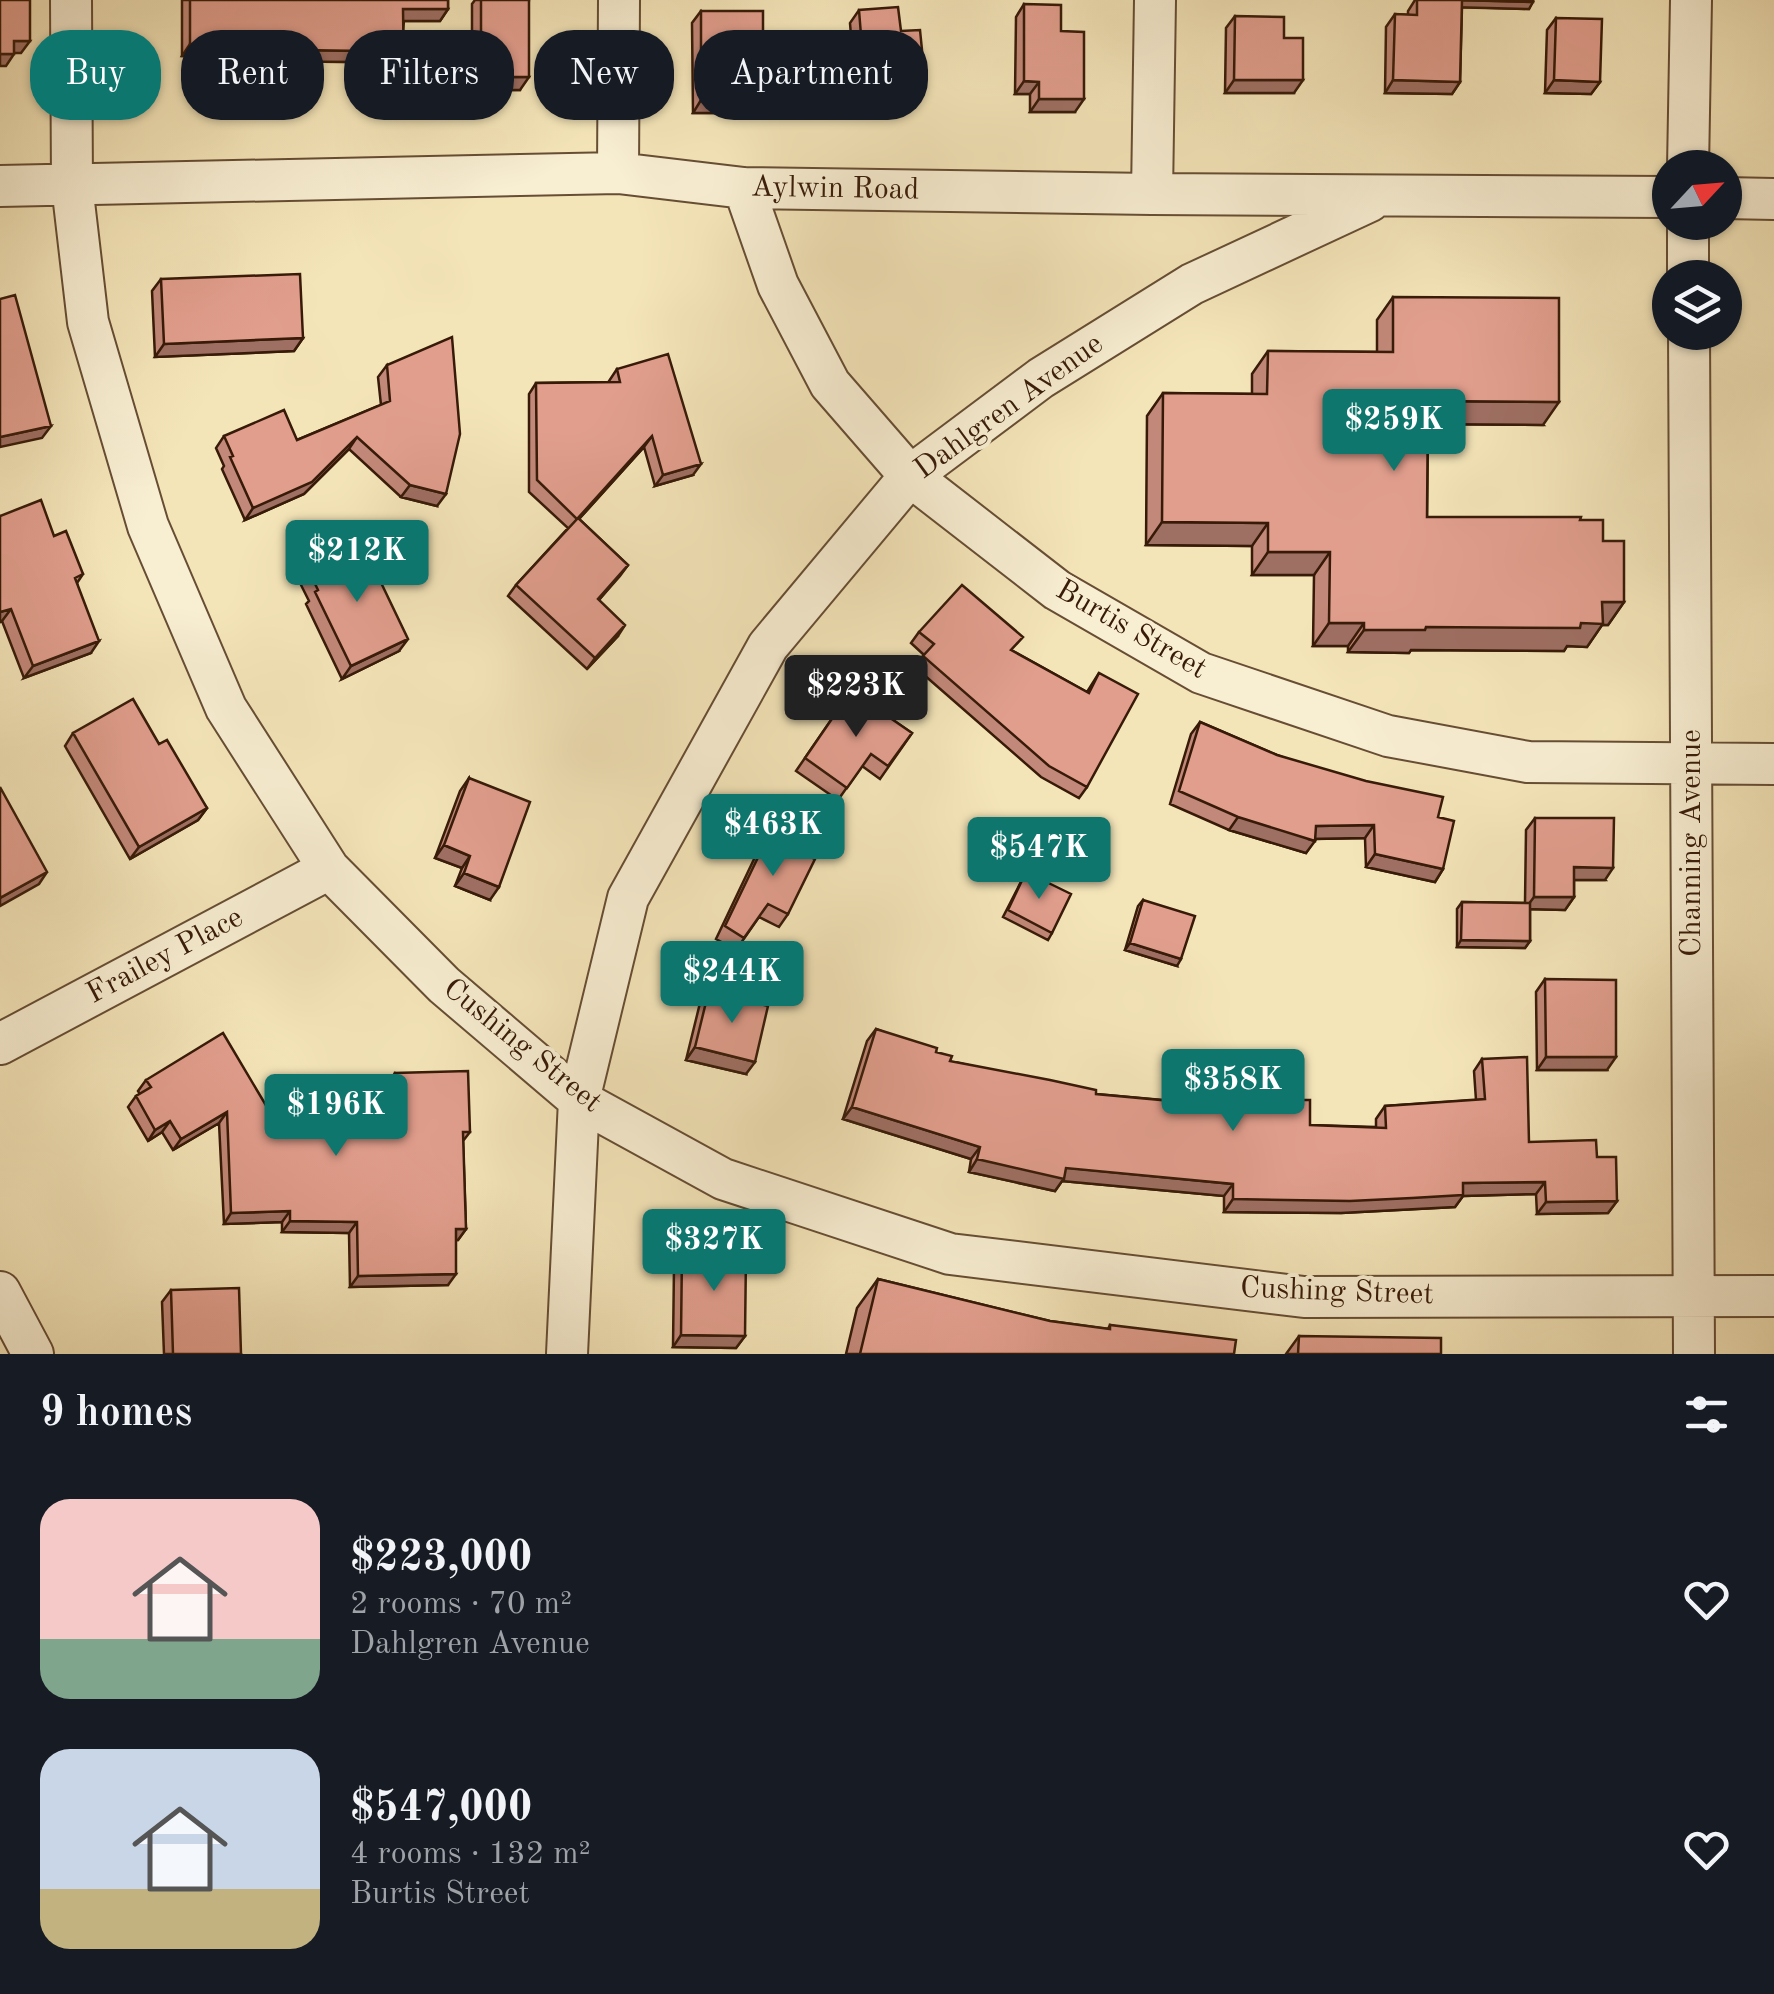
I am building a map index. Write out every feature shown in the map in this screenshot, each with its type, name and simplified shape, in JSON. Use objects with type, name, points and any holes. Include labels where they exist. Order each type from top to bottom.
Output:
[{"type":"street","name":"Cushing Street","points":[[71,0],[72,184],[88,322],[148,526],[226,708],[329,868],[444,985],[579,1100],[723,1179],[950,1254],[1304,1297],[1774,1296]]},
{"type":"street","points":[[618,172],[619,0]]},
{"type":"street","points":[[1152,194],[1155,0]]},
{"type":"street","points":[[1688,150],[1691,0]]},
{"type":"street","name":"Aylwin Road","points":[[0,186],[618,172],[744,188],[1652,197]]},
{"type":"street","name":"Burtis Street","points":[[744,188],[778,285],[830,384],[910,476],[1057,590],[1201,673],[1388,736],[1528,762],[1774,764]]},
{"type":"street","name":"Dahlgren Avenue","points":[[568,1354],[579,1100],[628,898],[768,646],[910,476],[1041,378],[1192,284],[1383,196]]},
{"type":"street","points":[[1742,198],[1774,198]]},
{"type":"street","name":"Channing Avenue","points":[[1689,350],[1694,1354]]},
{"type":"street","name":"Frailey Place","points":[[0,1044],[329,868]]},
{"type":"street","points":[[0,1292],[32,1354]]},
{"type":"building","points":[[0,0],[30,0],[30,41],[14,41],[14,54],[0,54]]},
{"type":"building","points":[[190,0],[448,0],[448,9],[403,9],[403,30],[344,30],[344,51],[324,50],[324,30],[190,30]]},
{"type":"building","points":[[481,0],[529,0],[529,77],[514,77],[514,30],[481,30]]},
{"type":"building","points":[[1417,0],[1462,0],[1460,82],[1393,80],[1395,14],[1417,15]]},
{"type":"building","points":[[1462,0],[1533,0],[1533,2]]},
{"type":"building","points":[[1024,4],[1061,5],[1061,31],[1084,32],[1084,99],[1039,99],[1039,82],[1024,81]]},
{"type":"building","points":[[898,7],[901,30],[861,30],[859,10]]},
{"type":"building","points":[[701,11],[763,11],[763,30],[701,30]]},
{"type":"building","points":[[1235,16],[1284,17],[1284,38],[1303,38],[1303,80],[1234,80]]},
{"type":"building","points":[[1556,18],[1602,19],[1600,82],[1554,80]]},
{"type":"building","points":[[300,274],[303,338],[164,344],[161,279]]},
{"type":"building","points":[[15,295],[51,426],[0,437],[0,299]]},
{"type":"building","points":[[1393,297],[1559,298],[1559,402],[1428,401],[1427,517],[1603,520],[1603,541],[1624,541],[1624,602],[1602,602],[1603,624],[1581,623],[1580,628],[1364,630],[1364,623],[1329,623],[1330,552],[1268,552],[1268,523],[1162,522],[1163,393],[1267,394],[1268,351],[1393,352]]},
{"type":"building","points":[[452,337],[460,434],[446,494],[410,485],[357,437],[312,482],[253,508],[224,436],[284,410],[297,440],[390,401],[387,365]]},
{"type":"building","points":[[668,354],[701,464],[663,475],[652,436],[578,518],[628,565],[598,599],[625,625],[595,658],[516,585],[577,519],[537,480],[536,383],[620,382],[617,369]]},
{"type":"building","points":[[41,500],[54,536],[66,531],[83,574],[75,578],[99,641],[33,666],[11,609],[0,612],[0,516]]},
{"type":"building","points":[[362,543],[408,639],[351,666],[308,569]]},
{"type":"building","points":[[962,585],[1023,637],[1011,650],[1089,693],[1099,673],[1138,694],[1087,787],[1049,766],[923,656],[934,644],[919,632]]},
{"type":"building","points":[[851,691],[912,733],[888,766],[871,754],[847,788],[805,758]]},
{"type":"building","points":[[133,699],[159,744],[167,740],[207,808],[139,847],[73,733]]},
{"type":"building","points":[[1200,722],[1277,755],[1366,781],[1443,797],[1438,817],[1454,821],[1443,869],[1375,854],[1374,825],[1316,826],[1315,841],[1238,817],[1179,791]]},
{"type":"building","points":[[469,778],[530,802],[499,887],[464,873],[470,856],[444,845]]},
{"type":"building","points":[[0,787],[47,872],[0,898]]},
{"type":"building","points":[[1535,818],[1614,818],[1613,868],[1574,867],[1574,897],[1534,897]]},
{"type":"building","points":[[775,822],[812,840],[802,853],[815,859],[788,914],[768,904],[744,938],[725,926]]},
{"type":"building","points":[[1026,872],[1071,894],[1052,933],[1008,910]]},
{"type":"building","points":[[1143,900],[1195,916],[1181,959],[1130,943]]},
{"type":"building","points":[[1462,902],[1530,903],[1530,941],[1461,940]]},
{"type":"building","points":[[1545,979],[1616,980],[1616,1057],[1546,1057]]},
{"type":"building","points":[[709,990],[768,1006],[755,1062],[695,1047]]},
{"type":"building","points":[[876,1029],[937,1048],[936,1052],[952,1056],[950,1061],[1096,1090],[1096,1094],[1246,1108],[1246,1100],[1310,1100],[1310,1125],[1386,1128],[1385,1106],[1485,1099],[1482,1059],[1527,1057],[1529,1142],[1596,1140],[1597,1157],[1616,1157],[1617,1201],[1546,1202],[1545,1182],[1463,1183],[1463,1195],[1412,1198],[1233,1199],[1233,1184],[1066,1168],[1064,1179],[977,1159],[980,1147],[852,1107]]},
{"type":"building","points":[[223,1033],[280,1129],[372,1130],[372,1121],[397,1121],[395,1073],[468,1071],[470,1132],[463,1132],[466,1229],[456,1229],[456,1274],[358,1276],[357,1222],[290,1221],[290,1211],[231,1213],[227,1112],[181,1139],[170,1121],[155,1130],[136,1096],[151,1087],[146,1080]]},
{"type":"building","points":[[682,1253],[746,1254],[745,1336],[681,1335]]},
{"type":"building","points":[[878,1279],[1050,1321],[1236,1340],[1234,1354],[860,1354]]},
{"type":"building","points":[[239,1288],[241,1354],[173,1354],[171,1290]]},
{"type":"building","points":[[1299,1336],[1441,1338],[1441,1354],[1298,1354]]}]
